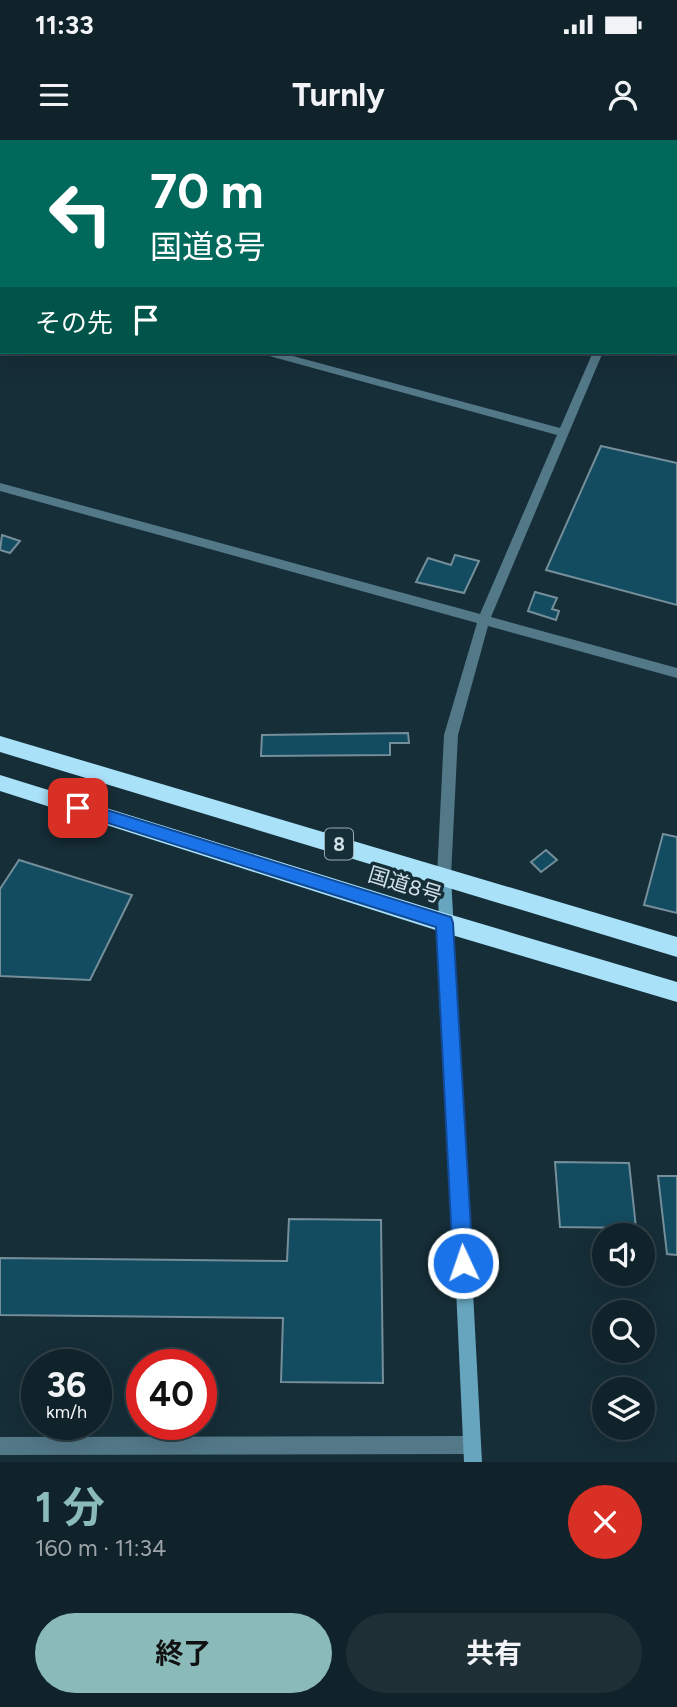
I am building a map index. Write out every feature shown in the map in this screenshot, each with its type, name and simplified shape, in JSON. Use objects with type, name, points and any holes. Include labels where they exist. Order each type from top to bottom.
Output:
[{"type":"highway","name":"国道8号","points":[[0,744],[677,947]]},
{"type":"highway","name":"国道8号","points":[[0,783],[445,923],[677,992]]},
{"type":"street","points":[[273,354],[564,433]]},
{"type":"street","points":[[0,1447],[473,1454],[445,923],[444,876],[451,735],[485,619],[597,354]]},
{"type":"street","points":[[0,487],[677,673]]},
{"type":"building","points":[[601,446],[677,463],[677,605],[546,570]]},
{"type":"building","points":[[2,535],[20,541],[10,553],[0,550]]},
{"type":"building","points":[[455,555],[479,561],[464,593],[416,582],[428,558],[451,565]]},
{"type":"building","points":[[535,592],[557,598],[552,609],[559,611],[556,620],[528,611]]},
{"type":"building","points":[[408,733],[409,743],[390,743],[390,755],[261,756],[262,735]]},
{"type":"building","points":[[663,834],[677,837],[677,913],[644,905]]},
{"type":"building","points":[[546,850],[557,860],[541,872],[531,862]]},
{"type":"building","points":[[19,860],[132,895],[90,980],[0,976],[0,889]]},
{"type":"building","points":[[555,1162],[629,1163],[635,1223],[592,1223],[592,1227],[560,1227]]},
{"type":"building","points":[[658,1176],[677,1176],[677,1255],[667,1254]]},
{"type":"building","points":[[289,1219],[381,1220],[383,1383],[281,1382],[283,1318],[0,1315],[0,1258],[287,1261]]},
{"type":"route","points":[[78,808],[445,923],[463,1263]]}]
